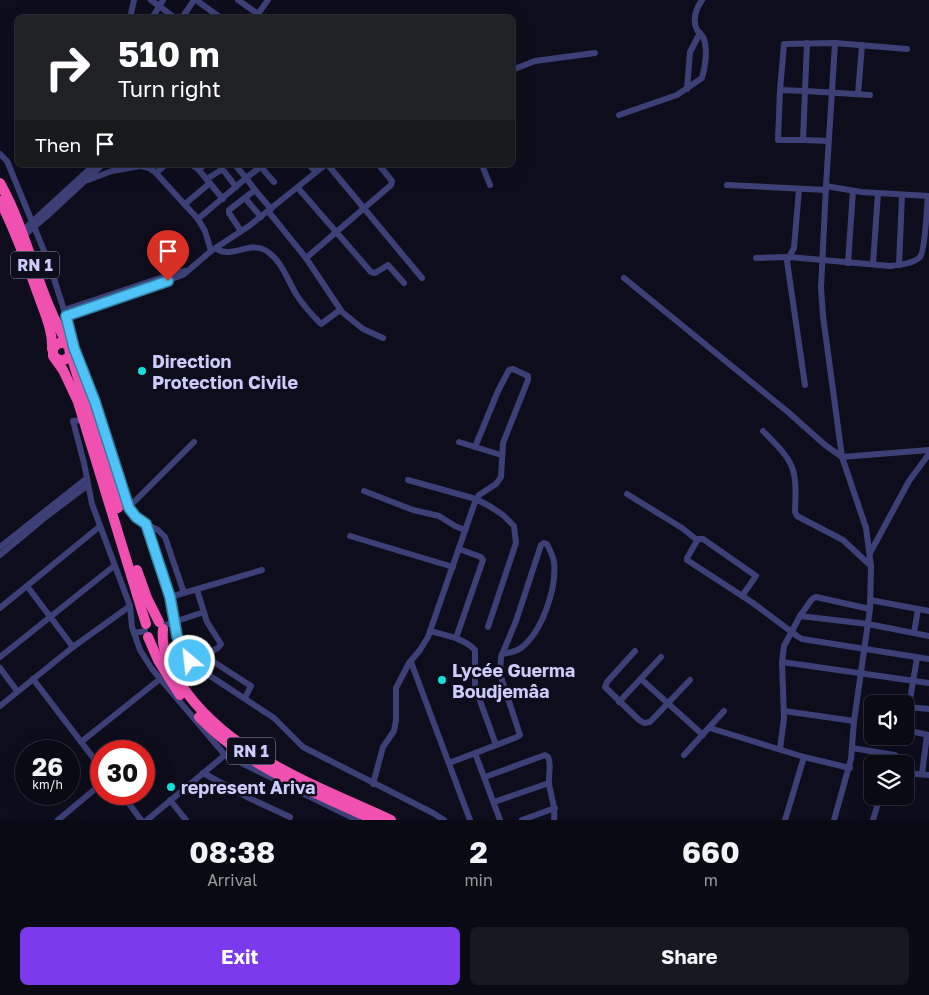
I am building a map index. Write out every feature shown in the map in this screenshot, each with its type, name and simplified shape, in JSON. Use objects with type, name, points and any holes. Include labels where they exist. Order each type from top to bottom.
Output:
[{"type":"highway","name":"RN 1","points":[[0,183],[58,327],[71,349],[77,378],[138,573],[147,598],[162,626],[162,643],[174,674],[197,705],[221,729],[248,749],[269,762],[391,820]]},
{"type":"highway","name":"RN 1","points":[[0,201],[20,236],[49,326],[54,353],[69,382],[83,420],[143,631],[171,682],[186,703],[221,738],[257,764],[374,820]]},
{"type":"highway","points":[[59,343],[65,343],[71,349],[66,359],[60,360],[54,353],[59,343]]},
{"type":"highway","points":[[153,620],[162,626],[161,635],[157,638],[143,631],[153,620]]},
{"type":"street","points":[[131,15],[134,0]]},
{"type":"street","points":[[151,0],[161,3],[173,15]]},
{"type":"street","points":[[184,15],[195,0],[218,15]]},
{"type":"street","points":[[238,0],[255,15]]},
{"type":"street","points":[[257,15],[268,0]]},
{"type":"street","points":[[619,115],[677,95],[703,78],[705,46],[704,38],[696,24],[695,12],[702,0]]},
{"type":"street","points":[[154,15],[161,3]]},
{"type":"street","points":[[687,89],[690,52],[700,33]]},
{"type":"street","points":[[803,140],[807,43]]},
{"type":"street","points":[[834,820],[850,768],[854,721],[870,609],[871,566],[866,528],[842,457],[821,288],[835,43]]},
{"type":"street","points":[[828,141],[777,139],[784,44],[835,43],[907,49]]},
{"type":"street","points":[[858,94],[862,45]]},
{"type":"street","points":[[515,69],[535,61],[594,53]]},
{"type":"street","points":[[780,90],[870,95]]},
{"type":"street","points":[[0,154],[6,161],[34,224],[65,313],[71,349],[95,402],[129,508],[136,517],[158,530],[165,537],[184,593]]},
{"type":"street","points":[[34,224],[92,167]]},
{"type":"street","points":[[20,236],[100,167]]},
{"type":"street","points":[[80,184],[112,171],[130,167]]},
{"type":"street","points":[[146,167],[156,173],[198,219],[214,249],[227,252],[258,247],[268,252],[283,270],[296,293],[321,324],[340,310]]},
{"type":"street","points":[[156,173],[163,167]]},
{"type":"street","points":[[195,167],[223,199]]},
{"type":"street","points":[[237,167],[306,258],[340,310],[363,329],[383,338]]},
{"type":"street","points":[[198,219],[260,167]]},
{"type":"street","points":[[262,167],[274,182]]},
{"type":"street","points":[[311,167],[316,172]]},
{"type":"street","points":[[65,313],[167,278],[183,275],[214,249],[242,231],[324,167]]},
{"type":"street","points":[[329,167],[422,278]]},
{"type":"street","points":[[306,258],[392,184],[392,180],[381,167]]},
{"type":"street","points":[[483,167],[490,185]]},
{"type":"street","points":[[185,204],[221,170],[224,171],[236,187]]},
{"type":"street","points":[[727,185],[799,189],[826,188],[878,194],[929,196],[923,252],[918,259],[899,265],[848,263],[789,257],[756,258]]},
{"type":"street","points":[[298,188],[371,272],[375,272],[388,265],[404,283]]},
{"type":"street","points":[[799,189],[794,248],[787,261],[806,385]]},
{"type":"street","points":[[242,231],[229,212],[230,209],[254,190]]},
{"type":"street","points":[[848,263],[853,191]]},
{"type":"street","points":[[873,264],[878,194]]},
{"type":"street","points":[[899,265],[902,195]]},
{"type":"street","points":[[245,198],[261,216]]},
{"type":"street","points":[[624,278],[788,412],[825,445],[842,457],[929,450]]},
{"type":"street","points":[[373,784],[383,747],[394,731],[396,688],[400,677],[420,650],[430,632],[476,499],[499,481],[503,443],[528,376],[513,369],[509,370],[498,391],[475,447]]},
{"type":"street","points":[[83,420],[72,421],[99,527],[130,606],[143,631],[140,650],[152,669],[225,755],[357,820]]},
{"type":"street","points":[[763,431],[786,455],[794,468],[795,512],[797,516],[842,540],[871,566]]},
{"type":"street","points":[[129,508],[194,442]]},
{"type":"street","points":[[459,442],[501,455]]},
{"type":"street","points":[[870,553],[908,481],[929,454]]},
{"type":"street","points":[[408,480],[476,499],[503,515],[514,526],[516,543],[488,627]]},
{"type":"street","points":[[0,547],[10,542],[87,482]]},
{"type":"street","points":[[364,491],[413,510],[438,516],[465,530]]},
{"type":"street","points":[[627,494],[682,528],[697,540],[703,539],[756,576],[742,596]]},
{"type":"street","points":[[146,524],[170,597],[177,636],[183,651],[190,661],[281,724],[303,747],[444,820]]},
{"type":"street","points":[[0,608],[99,527]]},
{"type":"street","points":[[350,536],[453,567]]},
{"type":"street","points":[[697,540],[687,560],[802,639],[929,659]]},
{"type":"street","points":[[0,555],[10,542]]},
{"type":"street","points":[[448,763],[517,737],[520,732],[500,674],[500,664],[502,654],[516,621],[541,545],[546,543],[553,556],[554,577],[543,616],[538,627],[525,644],[518,649],[502,654]]},
{"type":"street","points":[[456,638],[483,561],[481,558],[459,550]]},
{"type":"street","points":[[0,657],[114,566]]},
{"type":"street","points":[[170,597],[262,570]]},
{"type":"street","points":[[27,586],[73,647]]},
{"type":"street","points":[[190,661],[218,648],[221,644],[211,631],[197,590]]},
{"type":"street","points":[[780,749],[784,711],[782,662],[784,646],[800,616],[812,599],[816,597],[870,609]]},
{"type":"street","points":[[870,600],[929,611]]},
{"type":"street","points":[[0,706],[73,647],[130,606]]},
{"type":"street","points":[[914,634],[918,609]]},
{"type":"street","points":[[162,626],[204,612]]},
{"type":"street","points":[[800,616],[868,624],[929,636]]},
{"type":"street","points":[[430,632],[456,638],[467,643],[476,652],[475,687],[496,745]]},
{"type":"street","points":[[635,651],[605,685],[606,690],[639,720],[648,723],[690,680]]},
{"type":"street","points":[[203,654],[251,686],[245,698]]},
{"type":"street","points":[[619,702],[661,657]]},
{"type":"street","points":[[910,695],[917,658]]},
{"type":"street","points":[[411,662],[470,820]]},
{"type":"street","points":[[782,662],[929,683]]},
{"type":"street","points":[[0,668],[17,692]]},
{"type":"street","points":[[32,679],[90,754]]},
{"type":"street","points":[[81,742],[160,679]]},
{"type":"street","points":[[641,679],[703,736]]},
{"type":"street","points":[[914,707],[929,709]]},
{"type":"street","points":[[684,755],[724,711]]},
{"type":"street","points":[[784,711],[854,721]]},
{"type":"street","points":[[710,728],[804,757],[850,768]]},
{"type":"street","points":[[914,732],[928,735],[925,774]]},
{"type":"street","points":[[852,748],[895,755]]},
{"type":"street","points":[[475,753],[500,820]]},
{"type":"street","points":[[147,820],[155,817],[170,800],[225,755]]},
{"type":"street","points":[[485,777],[545,755],[550,762],[549,783],[555,808],[554,820]]},
{"type":"street","points":[[785,820],[804,757]]},
{"type":"street","points":[[203,773],[251,799],[290,817]]},
{"type":"street","points":[[494,802],[549,783]]},
{"type":"street","points":[[58,820],[90,793]]},
{"type":"street","points":[[170,800],[186,820]]},
{"type":"street","points":[[130,805],[141,820]]},
{"type":"street","points":[[872,820],[877,805]]},
{"type":"street","points":[[522,820],[555,808]]},
{"type":"place","name":"Direction Protection Civile","points":[[142,371]]},
{"type":"place","name":"Lycée Guerma Boudjemâa","points":[[442,680]]},
{"type":"place","name":"represent Ariva","points":[[171,787]]},
{"type":"route","points":[[168,281],[66,316],[74,348],[95,402],[129,508],[136,517],[146,524],[170,597],[177,636],[183,651],[190,661]]}]
